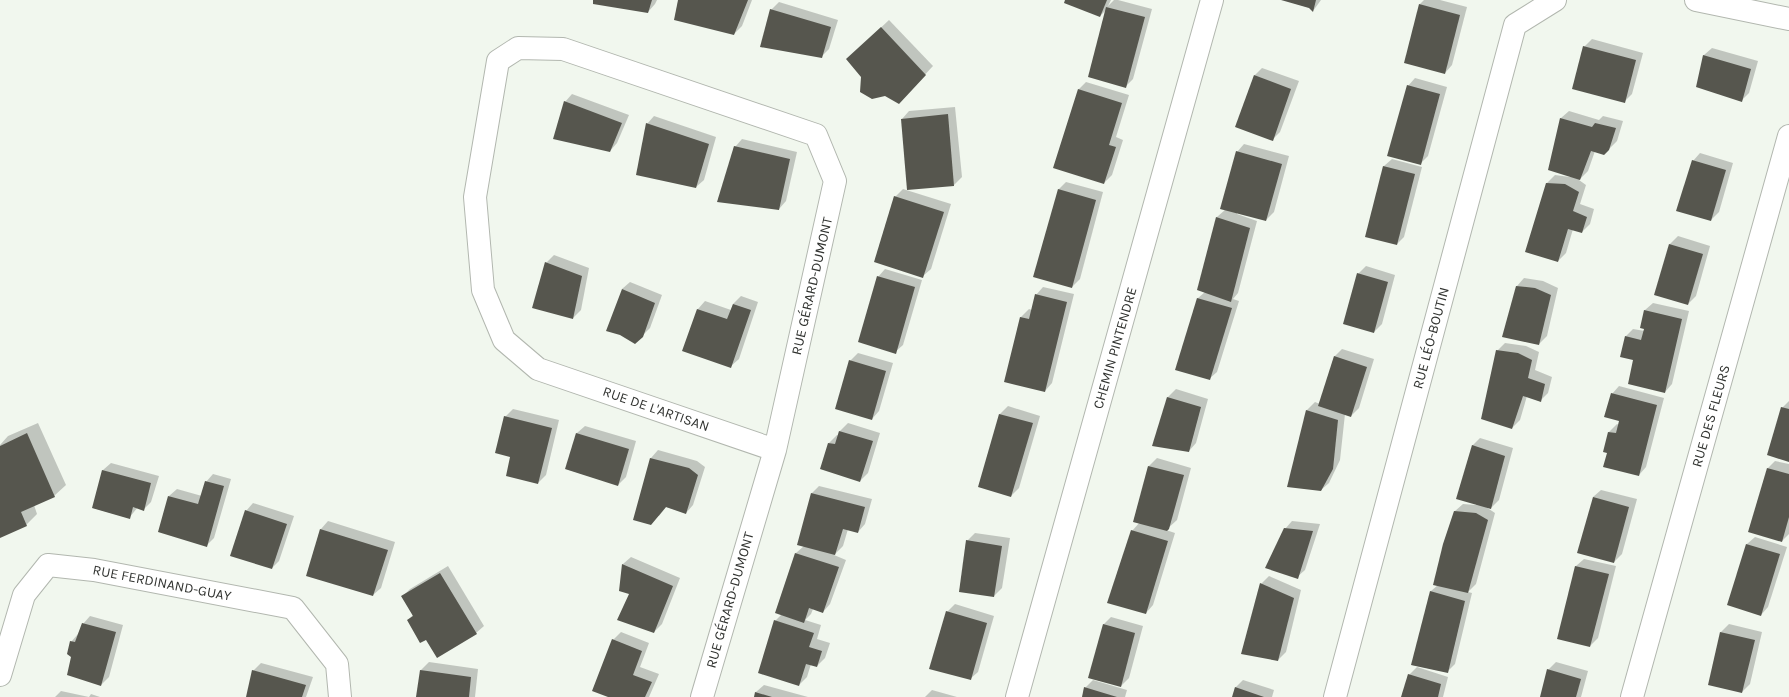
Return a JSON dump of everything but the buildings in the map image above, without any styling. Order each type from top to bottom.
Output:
[{"type":"street","name":"CHEMIN PINTENDRE","points":[[1017,697],[1212,0]]},
{"type":"street","name":"RUE LÉO-BOUTIN","points":[[1335,697],[1515,25],[1555,0]]},
{"type":"street","points":[[1696,0],[1789,19]]},
{"type":"street","name":"RUE GÉRARD-DUMONT","points":[[538,369],[504,340],[483,290],[475,197],[498,61],[518,48],[563,49],[816,134],[836,181],[775,450],[702,697]]},
{"type":"street","name":"RUE DES FLEURS","points":[[1632,697],[1789,136]]},
{"type":"street","name":"RUE DE L'ARTISAN","points":[[538,369],[775,450]]},
{"type":"street","name":"RUE FERDINAND-GUAY","points":[[0,675],[24,595],[48,565],[94,570],[293,608],[337,664],[340,697]]}]
